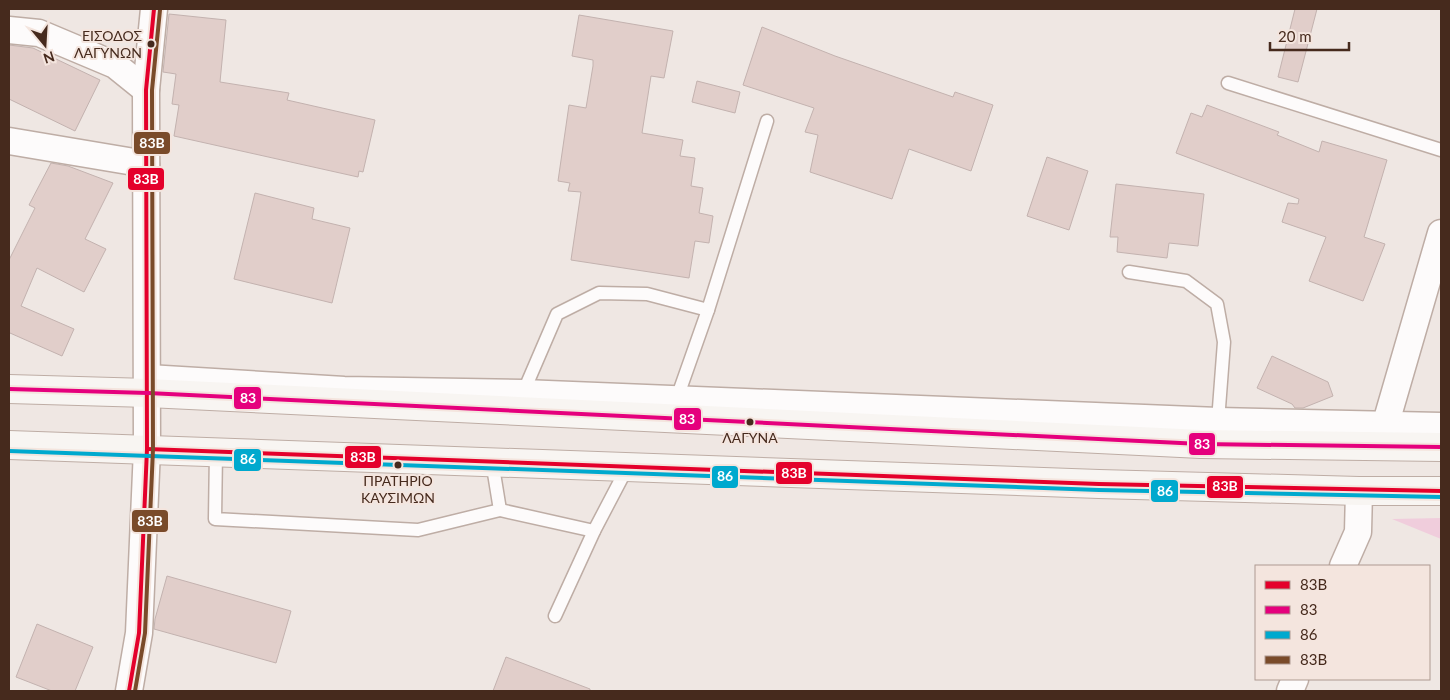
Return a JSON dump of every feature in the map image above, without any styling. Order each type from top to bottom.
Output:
[{"type":"main road","points":[[9,390],[148,385],[1191,443],[1441,447]]},
{"type":"main road","points":[[9,445],[492,461],[627,468],[1360,491],[1441,491]]},
{"type":"street","points":[[129,691],[139,633],[147,449],[146,90],[154,9]]},
{"type":"street","points":[[9,30],[39,33],[115,65],[146,90]]},
{"type":"street","points":[[9,141],[146,164]]},
{"type":"street","points":[[1385,426],[1440,240]]},
{"type":"street","points":[[148,385],[523,393],[1218,421],[1441,426]]},
{"type":"street","points":[[1343,565],[1358,532],[1360,491]]},
{"type":"lane","points":[[1228,83],[1441,150]]},
{"type":"lane","points":[[677,398],[708,310],[766,121]]},
{"type":"lane","points":[[1129,272],[1186,281],[1217,304],[1224,342],[1218,421]]},
{"type":"lane","points":[[523,393],[557,314],[599,293],[647,294],[708,310]]},
{"type":"lane","points":[[216,452],[215,519],[418,530],[500,510],[594,531]]},
{"type":"lane","points":[[492,461],[500,510]]},
{"type":"lane","points":[[555,616],[594,531],[627,468]]},
{"type":"shaded area","points":[[1441,518],[1441,539],[1392,519]]},
{"type":"building","points":[[1295,9],[1317,9],[1298,82],[1278,77]]},
{"type":"building","points":[[169,14],[226,20],[220,82],[289,93],[287,100],[375,120],[363,172],[359,171],[358,177],[174,136],[179,105],[172,104],[176,74],[163,72]]},
{"type":"building","points":[[579,15],[673,31],[664,78],[651,76],[642,133],[683,140],[680,156],[695,158],[691,186],[703,188],[699,213],[713,216],[709,243],[695,241],[689,278],[571,260],[581,192],[568,191],[570,183],[558,181],[569,105],[586,108],[593,66],[593,60],[572,56]]},
{"type":"building","points":[[762,27],[835,56],[953,97],[955,92],[993,105],[971,171],[909,149],[892,199],[810,172],[818,135],[805,132],[814,108],[743,85]]},
{"type":"building","points":[[9,45],[33,48],[100,80],[75,131],[9,99]]},
{"type":"building","points":[[697,81],[740,92],[735,113],[692,102]]},
{"type":"building","points":[[1207,105],[1279,132],[1277,135],[1319,152],[1322,141],[1387,160],[1364,237],[1385,244],[1363,301],[1309,281],[1326,237],[1282,222],[1288,203],[1298,204],[1299,199],[1176,153],[1191,113],[1202,117]]},
{"type":"building","points":[[1047,157],[1088,171],[1069,230],[1027,216]]},
{"type":"building","points":[[51,163],[68,166],[113,183],[85,239],[106,249],[84,292],[37,268],[21,306],[74,329],[62,356],[10,333],[9,335],[9,260],[35,208],[29,205]]},
{"type":"building","points":[[1116,184],[1204,194],[1198,246],[1169,243],[1167,258],[1117,252],[1118,237],[1110,237]]},
{"type":"building","points":[[255,193],[314,208],[312,219],[350,228],[332,303],[234,279]]},
{"type":"building","points":[[1272,356],[1328,382],[1333,396],[1303,408],[1295,408],[1292,404],[1257,388]]},
{"type":"building","points":[[167,576],[291,611],[276,663],[154,629]]},
{"type":"building","points":[[37,624],[93,647],[75,691],[52,691],[16,677]]},
{"type":"building","points":[[506,657],[590,689],[590,691],[493,691]]},
{"type":"transit line","name":"83B","points":[[129,691],[139,633],[147,449],[146,90],[154,9]]},
{"type":"transit line","name":"83Β","points":[[135,691],[145,633],[153,449],[152,90],[160,10]]},
{"type":"transit line","name":"83","points":[[9,389],[148,393],[1201,444],[1441,447]]},
{"type":"transit line","name":"83B","points":[[147,449],[1099,484],[1441,491]]},
{"type":"transit line","name":"86","points":[[9,451],[1099,490],[1441,497]]},
{"type":"place","name":"ΕΙΣΟΔΟΣ ΛΑΓΥΝΩΝ","points":[[151,44]]},
{"type":"place","name":"ΛΑΓΥΝΑ","points":[[750,422]]},
{"type":"place","name":"ΠΡΑΤΗΡΙΟ ΚΑΥΣΙΜΩΝ","points":[[398,465]]}]
